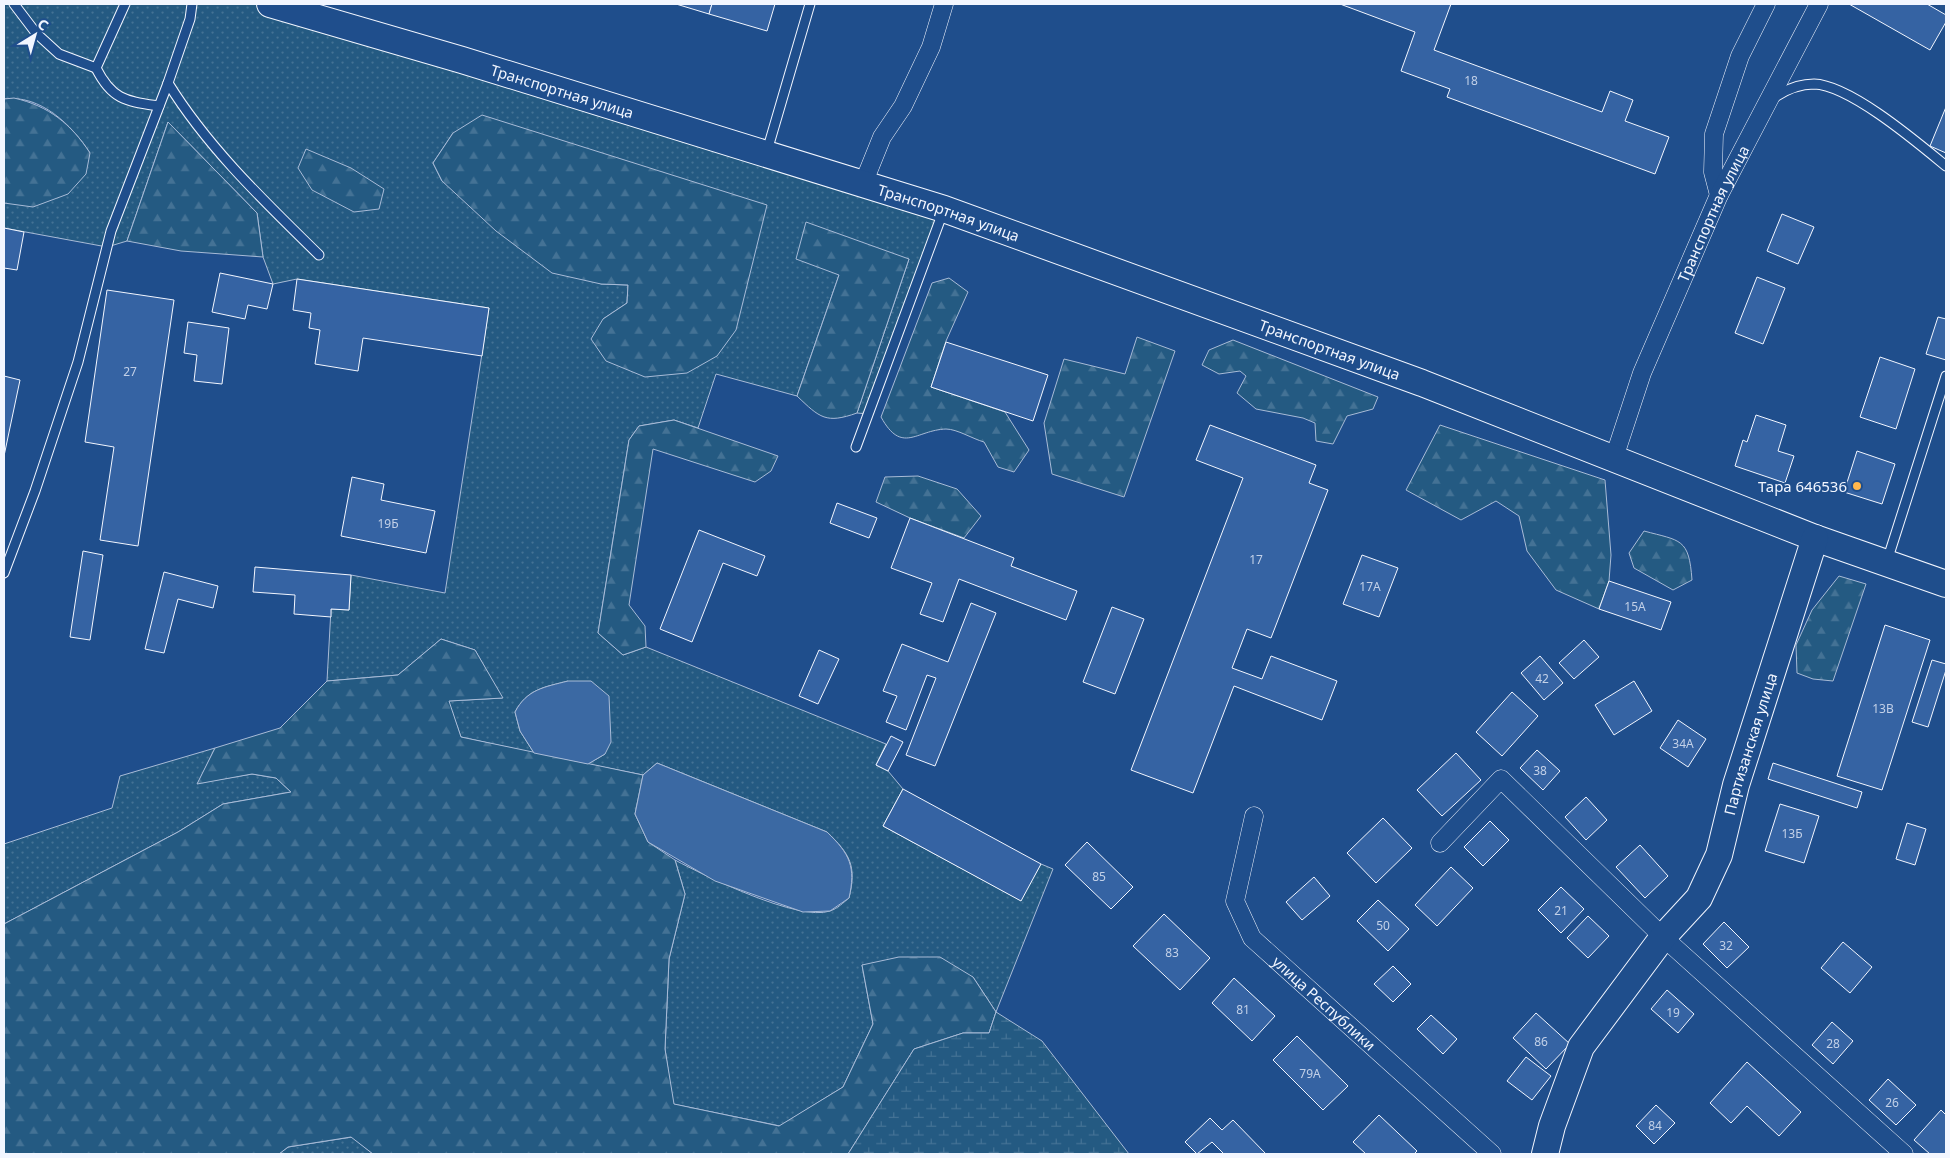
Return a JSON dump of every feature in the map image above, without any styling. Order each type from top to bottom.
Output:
[{"type":"main road","name":"Транспортная улица","points":[[270,4],[462,60],[944,209],[1422,383],[1815,538],[1946,584]]},
{"type":"main road","name":"Партизанская улица","points":[[1545,1154],[1552,1126],[1581,1047],[1663,937],[1699,898],[1719,855],[1736,785],[1815,538]]},
{"type":"street","points":[[863,184],[882,137],[903,106],[931,47],[944,4]]},
{"type":"street","points":[[1719,195],[1713,172],[1714,134],[1740,56],[1766,4]]},
{"type":"street","name":"Транспортная улица","points":[[1614,458],[1642,373],[1719,195],[1819,4]]},
{"type":"street","points":[[1440,843],[1501,779],[1663,937],[1904,1154]]},
{"type":"street","name":"улица Республики","points":[[1254,816],[1235,901],[1252,938],[1492,1154]]},
{"type":"lane","points":[[14,4],[36,33],[59,54],[96,68],[104,84],[112,93],[123,99],[159,106]]},
{"type":"lane","points":[[96,68],[125,4]]},
{"type":"lane","points":[[4,573],[35,491],[78,362],[111,231],[168,83],[190,19],[192,4]]},
{"type":"lane","points":[[766,154],[810,4]]},
{"type":"lane","points":[[168,83],[193,121],[260,198],[319,255]]},
{"type":"lane","points":[[1766,102],[1788,88],[1815,84],[1852,96],[1904,132],[1946,166]]},
{"type":"lane","points":[[856,447],[944,209]]},
{"type":"lane","points":[[1886,563],[1946,376]]},
{"type":"green space","points":[[4,4],[270,4],[944,209],[868,414],[857,413],[909,259],[839,275],[797,396],[716,374],[698,428],[674,420],[639,426],[629,440],[598,633],[623,655],[646,647],[886,744],[876,765],[888,771],[903,789],[883,826],[1020,900],[1041,864],[1053,869],[996,1012],[973,977],[862,965],[873,1024],[843,1087],[780,1126],[673,1104],[665,1049],[669,959],[685,894],[675,860],[752,896],[797,910],[816,913],[833,910],[849,898],[852,869],[850,861],[841,847],[827,832],[657,763],[643,775],[588,764],[605,754],[568,681],[537,690],[525,698],[515,712],[520,731],[534,753],[461,737],[448,701],[502,698],[475,650],[441,639],[398,675],[327,681],[331,609],[349,610],[351,575],[445,593],[489,308],[297,279],[273,284],[263,257],[257,213],[168,122],[127,241],[107,247],[4,228],[4,203],[90,153],[74,132],[54,114],[30,101],[4,99]],"holes":[[[453,133],[717,356],[603,319],[627,303],[628,285],[601,284],[442,181],[433,163]]]},
{"type":"green space","points":[[14,98],[38,106],[58,118],[75,133],[90,153],[86,174],[68,194],[33,207],[4,203],[4,99]]},
{"type":"green space","points":[[482,115],[767,205],[736,330],[717,356],[687,373],[645,377],[606,361],[591,339],[603,319],[627,303],[628,285],[601,284],[552,273],[496,231],[442,181],[433,163],[453,133]]},
{"type":"green space","points":[[168,122],[257,213],[263,257],[181,251],[127,241]]},
{"type":"green space","points":[[306,149],[351,168],[384,189],[379,209],[354,212],[312,190],[298,168]]},
{"type":"green space","points":[[806,222],[909,259],[857,413],[838,418],[824,417],[818,414],[797,396],[839,275],[796,259]]},
{"type":"green space","points":[[949,278],[968,292],[946,341],[931,387],[1005,412],[1029,450],[1014,472],[998,467],[984,442],[946,429],[903,438],[896,435],[881,417],[932,283]]},
{"type":"green space","points":[[1137,337],[1175,351],[1124,497],[1052,474],[1044,423],[1064,359],[1125,374]]},
{"type":"green space","points":[[1233,340],[1378,397],[1373,409],[1347,416],[1333,444],[1316,441],[1315,423],[1303,418],[1256,409],[1237,393],[1246,376],[1240,371],[1219,374],[1202,365],[1209,350]]},
{"type":"green space","points":[[674,420],[778,456],[771,471],[755,482],[653,449],[629,605],[645,626],[646,647],[623,655],[598,633],[629,440],[639,426]]},
{"type":"green space","points":[[1440,425],[1605,480],[1611,555],[1609,581],[1599,609],[1556,590],[1527,551],[1519,516],[1496,501],[1461,520],[1406,490]]},
{"type":"green space","points":[[918,476],[957,489],[981,516],[964,538],[910,518],[876,502],[885,477]]},
{"type":"green space","points":[[1644,531],[1667,537],[1681,544],[1688,556],[1692,580],[1673,590],[1634,568],[1629,553]]},
{"type":"green space","points":[[1839,576],[1866,584],[1833,681],[1813,679],[1797,673],[1796,645],[1812,610]]},
{"type":"green space","points":[[441,639],[475,650],[503,698],[449,701],[461,737],[643,775],[635,814],[648,842],[675,860],[685,894],[669,959],[665,1049],[674,1104],[779,1126],[843,1087],[873,1024],[862,965],[899,957],[940,957],[973,977],[996,1012],[989,1033],[963,1033],[914,1049],[848,1154],[373,1154],[351,1137],[288,1147],[279,1154],[4,1154],[4,924],[178,832],[223,804],[291,792],[276,778],[252,774],[197,784],[215,748],[280,728],[327,681],[398,675]]},
{"type":"green space","points":[[215,748],[198,783],[252,774],[276,778],[291,792],[223,804],[178,832],[4,924],[4,844],[112,808],[120,776]]},
{"type":"green space","points":[[996,1012],[1042,1041],[1129,1154],[848,1154],[914,1049],[963,1033],[989,1033]]},
{"type":"green space","points":[[352,1137],[373,1154],[279,1154],[288,1147]]},
{"type":"shaded area","points":[[568,681],[591,681],[609,696],[611,742],[605,754],[588,764],[534,753],[520,731],[515,712],[525,698],[537,690]]},
{"type":"shaded area","points":[[657,763],[827,832],[841,847],[849,862],[852,878],[849,898],[830,911],[803,912],[715,881],[648,842],[635,814],[643,775]]},
{"type":"building","points":[[676,4],[712,4],[709,14]]},
{"type":"building","points":[[712,4],[775,4],[767,31],[709,14]]},
{"type":"building","points":[[1340,4],[1451,4],[1434,50],[1602,112],[1610,91],[1633,100],[1625,121],[1669,137],[1655,174],[1447,97],[1450,89],[1401,71],[1415,32]]},
{"type":"building","points":[[1849,4],[1927,4],[1946,15],[1946,22],[1930,50]]},
{"type":"building","points":[[1946,107],[1946,153],[1930,146]]},
{"type":"building","points":[[1782,214],[1814,227],[1798,264],[1767,251]]},
{"type":"building","points":[[4,228],[24,232],[17,270],[4,268]]},
{"type":"building","points":[[220,273],[273,284],[267,309],[248,305],[245,319],[212,312]]},
{"type":"building","points":[[1757,277],[1785,288],[1763,344],[1735,333]]},
{"type":"building","points":[[297,279],[489,308],[482,356],[363,338],[358,371],[315,364],[320,330],[309,328],[311,313],[293,310]]},
{"type":"building","points":[[107,290],[174,300],[138,546],[100,540],[114,447],[85,442]]},
{"type":"building","points":[[1938,317],[1946,319],[1946,360],[1926,354]]},
{"type":"building","points":[[188,322],[229,328],[222,384],[194,381],[197,355],[184,353]]},
{"type":"building","points":[[946,342],[1048,375],[1033,421],[931,387]]},
{"type":"building","points":[[1880,357],[1915,369],[1896,429],[1860,417]]},
{"type":"building","points":[[4,376],[20,380],[4,456]]},
{"type":"building","points":[[1756,415],[1786,425],[1778,451],[1794,456],[1785,483],[1735,466],[1743,440],[1747,442]]},
{"type":"building","points":[[1210,425],[1316,465],[1309,483],[1328,490],[1271,638],[1247,629],[1232,668],[1262,679],[1271,656],[1337,681],[1322,720],[1234,686],[1193,793],[1131,770],[1243,478],[1196,460]]},
{"type":"building","points":[[1857,451],[1895,464],[1882,504],[1844,492]]},
{"type":"building","points":[[352,477],[384,484],[381,500],[435,511],[426,553],[341,536]]},
{"type":"building","points":[[837,503],[877,518],[869,538],[830,523]]},
{"type":"building","points":[[910,518],[1014,558],[1011,566],[1077,591],[1066,620],[959,579],[943,622],[920,614],[932,583],[891,568]]},
{"type":"building","points":[[699,530],[765,556],[757,576],[723,563],[692,642],[660,629]]},
{"type":"building","points":[[83,551],[103,555],[90,640],[70,637]]},
{"type":"building","points":[[1362,555],[1398,568],[1379,617],[1343,604]]},
{"type":"building","points":[[255,567],[351,575],[349,610],[331,609],[331,617],[294,614],[295,595],[253,592]]},
{"type":"building","points":[[164,572],[218,586],[213,608],[178,599],[164,653],[145,649]]},
{"type":"building","points":[[1609,581],[1671,602],[1661,630],[1599,609]]},
{"type":"building","points":[[971,603],[996,613],[935,766],[906,755],[936,678],[927,675],[906,730],[886,722],[897,696],[883,691],[902,644],[948,662]]},
{"type":"building","points":[[1112,607],[1144,619],[1115,694],[1083,682]]},
{"type":"building","points":[[1885,625],[1930,640],[1882,790],[1837,776]]},
{"type":"building","points":[[1584,640],[1599,657],[1574,679],[1559,663]]},
{"type":"building","points":[[819,650],[839,659],[818,704],[799,696]]},
{"type":"building","points":[[1540,656],[1563,683],[1544,700],[1521,673]]},
{"type":"building","points":[[1932,660],[1946,664],[1946,670],[1928,727],[1912,722]]},
{"type":"building","points":[[1634,681],[1652,711],[1614,735],[1595,705]]},
{"type":"building","points":[[1512,692],[1538,716],[1502,756],[1476,732]]},
{"type":"building","points":[[1678,720],[1706,739],[1688,767],[1660,748]]},
{"type":"building","points":[[891,736],[903,742],[888,771],[876,765]]},
{"type":"building","points":[[1537,750],[1560,771],[1543,790],[1520,768]]},
{"type":"building","points":[[1456,753],[1481,780],[1442,816],[1417,790]]},
{"type":"building","points":[[1773,763],[1862,792],[1857,808],[1768,779]]},
{"type":"building","points":[[903,789],[1041,864],[1021,901],[883,826]]},
{"type":"building","points":[[1586,797],[1607,820],[1586,840],[1565,817]]},
{"type":"building","points":[[1780,804],[1819,816],[1804,863],[1765,851]]},
{"type":"building","points":[[1383,818],[1412,848],[1376,883],[1347,853]]},
{"type":"building","points":[[1490,821],[1509,840],[1483,866],[1464,847]]},
{"type":"building","points":[[1907,823],[1926,829],[1915,865],[1896,859]]},
{"type":"building","points":[[1087,842],[1133,887],[1111,909],[1065,865]]},
{"type":"building","points":[[1640,845],[1668,876],[1645,898],[1616,867]]},
{"type":"building","points":[[1451,867],[1473,888],[1437,926],[1415,905]]},
{"type":"building","points":[[1314,877],[1330,896],[1302,920],[1286,902]]},
{"type":"building","points":[[1561,887],[1584,909],[1561,933],[1538,910]]},
{"type":"building","points":[[1378,900],[1409,929],[1388,951],[1357,921]]},
{"type":"building","points":[[1164,914],[1210,958],[1180,990],[1133,946]]},
{"type":"building","points":[[1588,916],[1609,936],[1588,958],[1567,938]]},
{"type":"building","points":[[1724,922],[1749,947],[1727,968],[1703,944]]},
{"type":"building","points":[[1843,942],[1872,967],[1850,993],[1821,968]]},
{"type":"building","points":[[1393,966],[1411,984],[1393,1002],[1374,984]]},
{"type":"building","points":[[1234,978],[1275,1016],[1252,1041],[1212,1003]]},
{"type":"building","points":[[1667,990],[1694,1014],[1678,1033],[1651,1009]]},
{"type":"building","points":[[1536,1013],[1570,1044],[1546,1069],[1513,1038]]},
{"type":"building","points":[[1431,1015],[1457,1039],[1443,1054],[1417,1029]]},
{"type":"building","points":[[1832,1022],[1853,1041],[1833,1064],[1812,1045]]},
{"type":"building","points":[[1297,1036],[1348,1086],[1323,1110],[1273,1060]]},
{"type":"building","points":[[1526,1057],[1551,1076],[1532,1100],[1507,1081]]},
{"type":"building","points":[[1747,1062],[1801,1112],[1779,1136],[1747,1106],[1731,1123],[1710,1103]]},
{"type":"building","points":[[1888,1079],[1916,1105],[1896,1125],[1869,1100]]},
{"type":"building","points":[[1656,1105],[1675,1123],[1654,1144],[1636,1126]]},
{"type":"building","points":[[1941,1110],[1946,1115],[1946,1154],[1930,1154],[1914,1140]]},
{"type":"building","points":[[1379,1115],[1417,1151],[1414,1154],[1366,1154],[1353,1142]]},
{"type":"building","points":[[1210,1118],[1222,1130],[1233,1120],[1266,1154],[1224,1154],[1212,1142],[1197,1154],[1185,1142]]},
{"type":"place","name":"Тара 646536","points":[[1857,486]]}]
